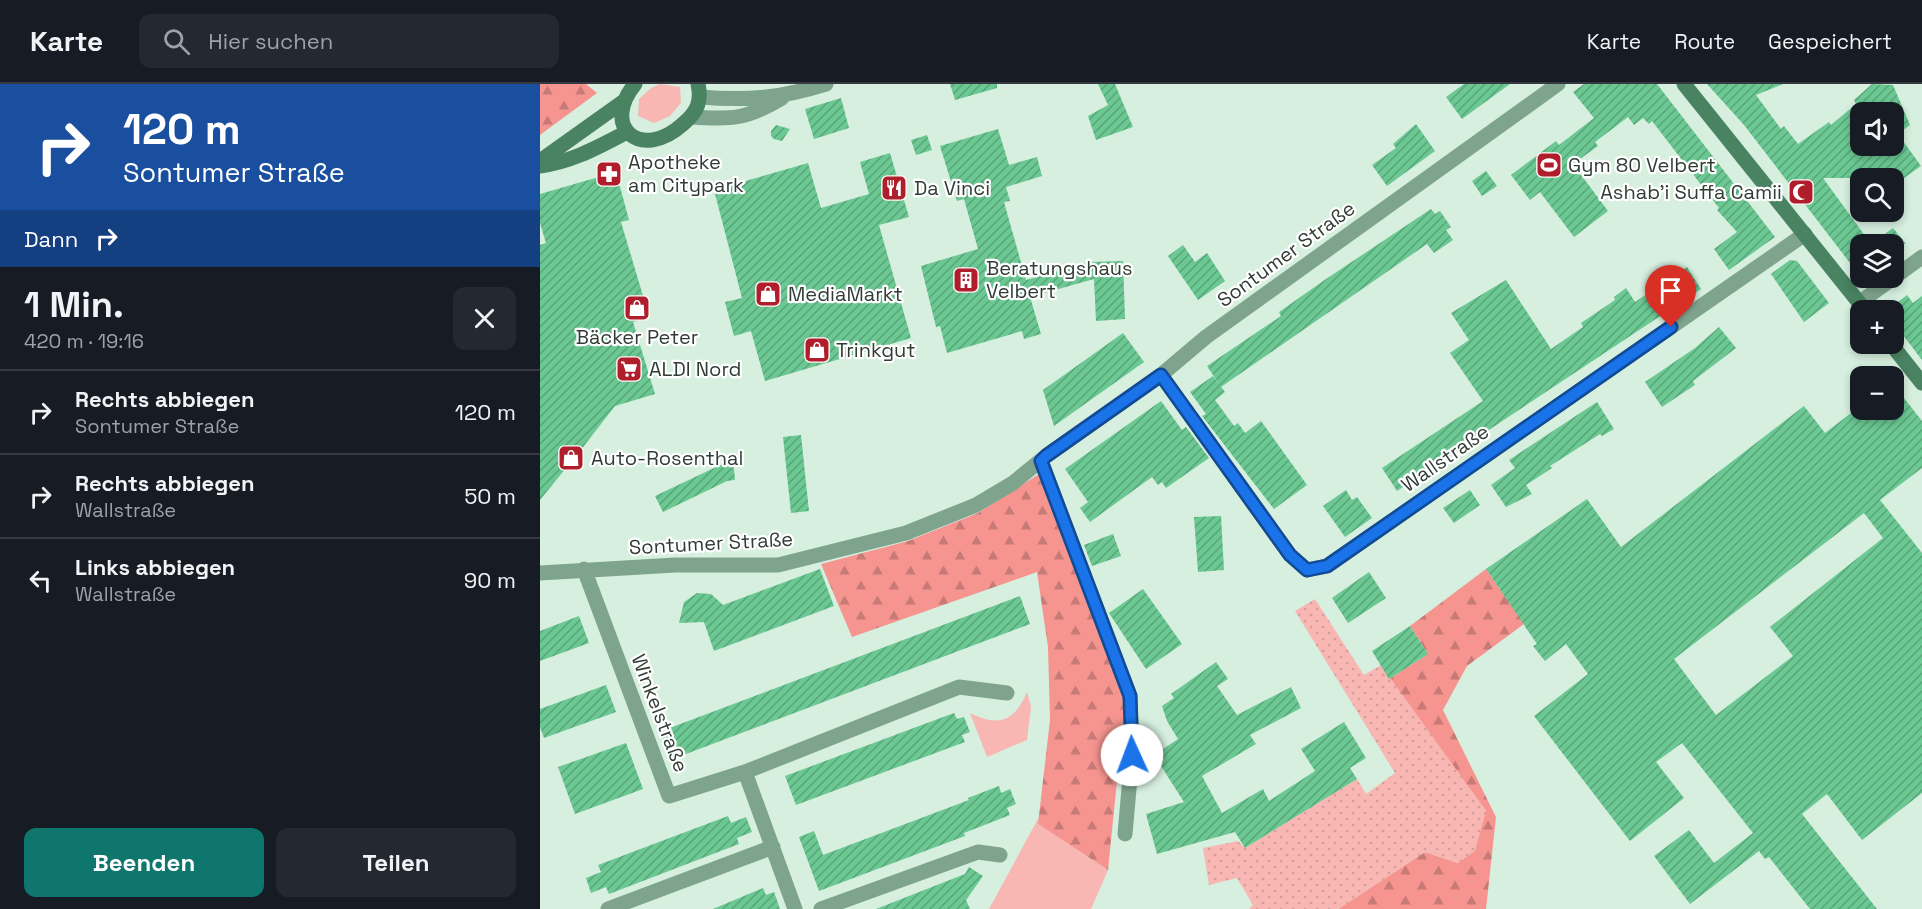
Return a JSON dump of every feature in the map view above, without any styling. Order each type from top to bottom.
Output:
[{"type":"main road","points":[[540,161],[624,101],[635,84]]},
{"type":"main road","points":[[1684,84],[1857,300]]},
{"type":"main road","points":[[624,101],[622,118],[627,132],[638,140],[664,139],[692,117],[699,91]]},
{"type":"main road","points":[[540,166],[556,164],[580,156],[627,132]]},
{"type":"main road","points":[[1899,354],[1922,383]]},
{"type":"street","points":[[699,91],[745,99],[785,96],[826,84]]},
{"type":"street","name":"Sontumer Straße","points":[[540,573],[584,569],[778,564],[813,558],[906,533],[976,506],[1012,483],[1161,375],[1206,337],[1558,84]]},
{"type":"street","points":[[692,117],[736,119],[763,109],[785,96]]},
{"type":"street","name":"Wallstraße","points":[[1161,375],[1290,555],[1307,570],[1327,566],[1805,234]]},
{"type":"street","points":[[1870,300],[1922,257]]},
{"type":"street","points":[[1041,461],[1130,696],[1132,755],[1125,834]]},
{"type":"street","name":"Winkelstraße","points":[[584,569],[669,796],[745,772],[959,687],[1007,693]]},
{"type":"street","points":[[745,772],[795,909]]},
{"type":"street","points":[[608,909],[773,847]]},
{"type":"street","points":[[821,909],[978,852],[1000,855]]},
{"type":"shaded area","points":[[660,84],[680,87],[681,103],[670,116],[654,123],[638,116],[639,99],[651,88]]},
{"type":"shaded area","points":[[1315,599],[1364,675],[1381,665],[1486,811],[1475,851],[1458,863],[1425,852],[1338,909],[1249,909],[1253,905],[1237,878],[1209,885],[1203,848],[1238,841],[1245,848],[1357,779],[1366,794],[1395,773],[1295,611]]},
{"type":"shaded area","points":[[1027,692],[1031,706],[1027,740],[987,757],[970,713],[989,720],[1004,719],[1017,710]]},
{"type":"shaded area","points":[[1039,817],[1038,824],[1108,870],[1091,909],[989,909]]},
{"type":"green space","points":[[540,84],[586,84],[597,93],[540,135]]},
{"type":"green space","points":[[1039,474],[1125,702],[1108,870],[1038,824],[1050,720],[1048,647],[1037,572],[852,637],[821,564],[908,541],[978,513]]},
{"type":"green space","points":[[1486,569],[1524,624],[1467,666],[1443,710],[1496,817],[1486,909],[1338,909],[1425,852],[1458,863],[1486,811],[1389,679],[1428,654],[1410,626]]},
{"type":"building","points":[[950,84],[997,84],[997,88],[955,100]]},
{"type":"building","points":[[1098,84],[1115,84],[1133,127],[1096,140],[1088,116],[1108,105]]},
{"type":"building","points":[[1464,84],[1510,84],[1462,119],[1446,97]]},
{"type":"building","points":[[1584,84],[1657,84],[1775,237],[1729,270],[1714,249],[1737,232],[1717,210],[1719,208],[1652,121],[1649,124],[1643,118],[1634,125],[1628,117],[1595,142],[1598,146],[1573,164],[1608,211],[1574,237],[1540,192],[1530,200],[1511,175],[1556,141],[1559,145],[1594,118],[1573,92]]},
{"type":"building","points":[[1707,84],[1783,84],[1756,95],[1781,129],[1784,126],[1798,144],[1829,122],[1831,125],[1850,109],[1850,156],[1904,156],[1904,142],[1921,166],[1904,178],[1904,168],[1850,168],[1850,178],[1823,178],[1850,215],[1850,222],[1855,222],[1864,234],[1850,234],[1850,263],[1744,125]]},
{"type":"building","points":[[1872,84],[1893,85],[1900,102],[1855,102],[1854,100]]},
{"type":"building","points":[[841,98],[849,128],[814,139],[805,109]]},
{"type":"building","points":[[1904,111],[1910,125],[1904,130]]},
{"type":"building","points":[[1416,124],[1435,151],[1387,186],[1372,165],[1396,148],[1393,144]]},
{"type":"building","points":[[776,125],[790,129],[782,141],[771,136],[771,131]]},
{"type":"building","points":[[998,129],[1009,165],[1037,157],[1042,176],[1006,187],[1010,201],[1004,202],[1026,280],[1090,262],[1123,261],[1125,319],[1096,321],[1094,279],[1030,297],[1041,334],[1024,339],[1022,331],[947,353],[940,326],[936,327],[921,266],[978,249],[964,199],[957,201],[940,146]]},
{"type":"building","points":[[927,135],[932,150],[916,155],[911,140]]},
{"type":"building","points":[[890,153],[909,217],[879,225],[911,338],[765,381],[751,331],[734,336],[725,302],[742,298],[714,190],[808,163],[821,208],[869,194],[860,162]]},
{"type":"building","points":[[1486,171],[1497,186],[1482,196],[1472,181]]},
{"type":"building","points":[[616,172],[629,220],[621,222],[649,316],[633,322],[655,394],[615,406],[580,451],[581,460],[575,467],[566,468],[540,500],[540,245],[546,243],[540,223],[540,194]]},
{"type":"building","points":[[1431,209],[1435,214],[1440,211],[1451,227],[1446,230],[1453,240],[1434,253],[1427,244],[1221,387],[1207,366],[1281,316],[1279,312],[1326,279]]},
{"type":"building","points":[[1893,228],[1898,234],[1885,234]]},
{"type":"building","points":[[1183,245],[1195,262],[1207,253],[1225,281],[1198,300],[1168,256]]},
{"type":"building","points":[[1790,260],[1797,261],[1829,303],[1804,322],[1771,274]]},
{"type":"building","points":[[1687,267],[1701,289],[1397,491],[1382,468],[1483,401],[1450,353],[1469,340],[1451,313],[1506,280],[1551,349],[1583,327],[1581,323],[1615,300],[1614,297],[1626,288],[1635,302]]},
{"type":"building","points":[[1907,295],[1913,303],[1922,296],[1922,360],[1904,336],[1904,300],[1901,300]]},
{"type":"building","points":[[1719,327],[1736,348],[1693,381],[1695,385],[1662,407],[1645,382],[1695,348]]},
{"type":"building","points":[[1123,333],[1144,362],[1054,426],[1043,390]]},
{"type":"building","points":[[1213,376],[1225,392],[1215,400],[1234,426],[1238,423],[1245,433],[1261,421],[1307,485],[1274,509],[1202,416],[1206,414],[1190,392]]},
{"type":"building","points":[[1904,398],[1922,421],[1922,468],[1880,500],[1922,553],[1922,793],[1862,840],[1827,794],[1802,814],[1877,909],[1810,909],[1769,857],[1765,859],[1759,851],[1690,904],[1654,856],[1689,830],[1714,863],[1753,833],[1682,743],[1656,762],[1684,798],[1630,841],[1534,716],[1588,674],[1566,644],[1545,661],[1533,646],[1537,644],[1486,569],[1587,499],[1621,547],[1804,406],[1825,433],[1850,414],[1850,420],[1904,420]],"holes":[[[1864,513],[1883,538],[1770,627],[1793,656],[1716,715],[1674,659]]]},
{"type":"building","points":[[1161,401],[1182,430],[1186,427],[1209,458],[1166,488],[1162,482],[1158,485],[1152,477],[1090,522],[1080,508],[1088,502],[1065,469]]},
{"type":"building","points":[[1597,402],[1614,429],[1602,436],[1600,434],[1550,466],[1552,468],[1526,485],[1532,494],[1506,507],[1491,485],[1515,468],[1509,460]]},
{"type":"building","points":[[801,435],[809,511],[791,513],[783,437]]},
{"type":"building","points":[[733,459],[735,480],[727,481],[663,512],[655,496]]},
{"type":"building","points":[[1346,490],[1352,500],[1357,497],[1372,518],[1345,537],[1323,506]]},
{"type":"building","points":[[1470,490],[1480,505],[1454,523],[1443,508]]},
{"type":"building","points":[[1221,516],[1224,570],[1198,572],[1194,517]]},
{"type":"building","points":[[1113,534],[1121,556],[1092,566],[1084,545]]},
{"type":"building","points":[[820,569],[834,606],[714,651],[704,622],[679,623],[684,602],[697,593],[711,594],[723,605]]},
{"type":"building","points":[[1369,572],[1386,598],[1348,623],[1332,598]]},
{"type":"building","points":[[1143,589],[1182,644],[1146,669],[1109,613]]},
{"type":"building","points":[[1020,596],[1030,624],[670,760],[662,737],[669,734],[667,729]]},
{"type":"building","points":[[579,616],[589,643],[540,661],[540,631]]},
{"type":"building","points":[[1410,626],[1428,654],[1389,679],[1372,651]]},
{"type":"building","points":[[1216,662],[1228,679],[1217,686],[1237,715],[1291,687],[1301,708],[1250,735],[1256,744],[1202,776],[1222,813],[1263,789],[1269,801],[1315,771],[1301,749],[1344,722],[1366,758],[1350,768],[1357,779],[1245,848],[1235,832],[1157,854],[1146,814],[1184,802],[1154,755],[1178,739],[1167,721],[1162,706],[1174,698],[1171,694]]},
{"type":"building","points":[[606,685],[616,712],[544,738],[540,727],[540,709]]},
{"type":"building","points":[[954,713],[957,719],[964,717],[970,732],[962,735],[965,742],[796,805],[785,776]]},
{"type":"building","points":[[626,743],[643,789],[575,814],[558,767]]},
{"type":"building","points":[[999,786],[1001,793],[1010,789],[1016,804],[1007,808],[1010,815],[964,833],[965,836],[819,891],[799,837],[814,831],[823,855],[969,800],[968,798]]},
{"type":"building","points":[[728,816],[731,823],[746,817],[752,832],[737,838],[739,844],[609,894],[606,887],[591,893],[586,878],[601,872],[598,865]]},
{"type":"building","points":[[969,867],[983,876],[966,900],[970,909],[876,909],[965,874]]},
{"type":"building","points":[[763,888],[766,895],[774,892],[780,909],[713,909]]},
{"type":"place","name":"Gym 80 Velbert","points":[[1549,165]]},
{"type":"place","name":"Apotheke am Citypark","points":[[609,174]]},
{"type":"place","name":"Da Vinci","points":[[894,188]]},
{"type":"place","name":"Ashab'i Suffa Camii","points":[[1801,192]]},
{"type":"place","name":"Beratungshaus Velbert","points":[[966,280]]},
{"type":"place","name":"MediaMarkt","points":[[768,294]]},
{"type":"place","name":"Bäcker Peter","points":[[637,308]]},
{"type":"place","name":"Trinkgut","points":[[817,350]]},
{"type":"place","name":"ALDI Nord","points":[[629,369]]},
{"type":"place","name":"Auto-Rosenthal","points":[[571,458]]},
{"type":"route","points":[[1132,755],[1130,696],[1041,461],[1046,456],[1161,375],[1290,555],[1307,570],[1327,566],[1671,327]]}]
